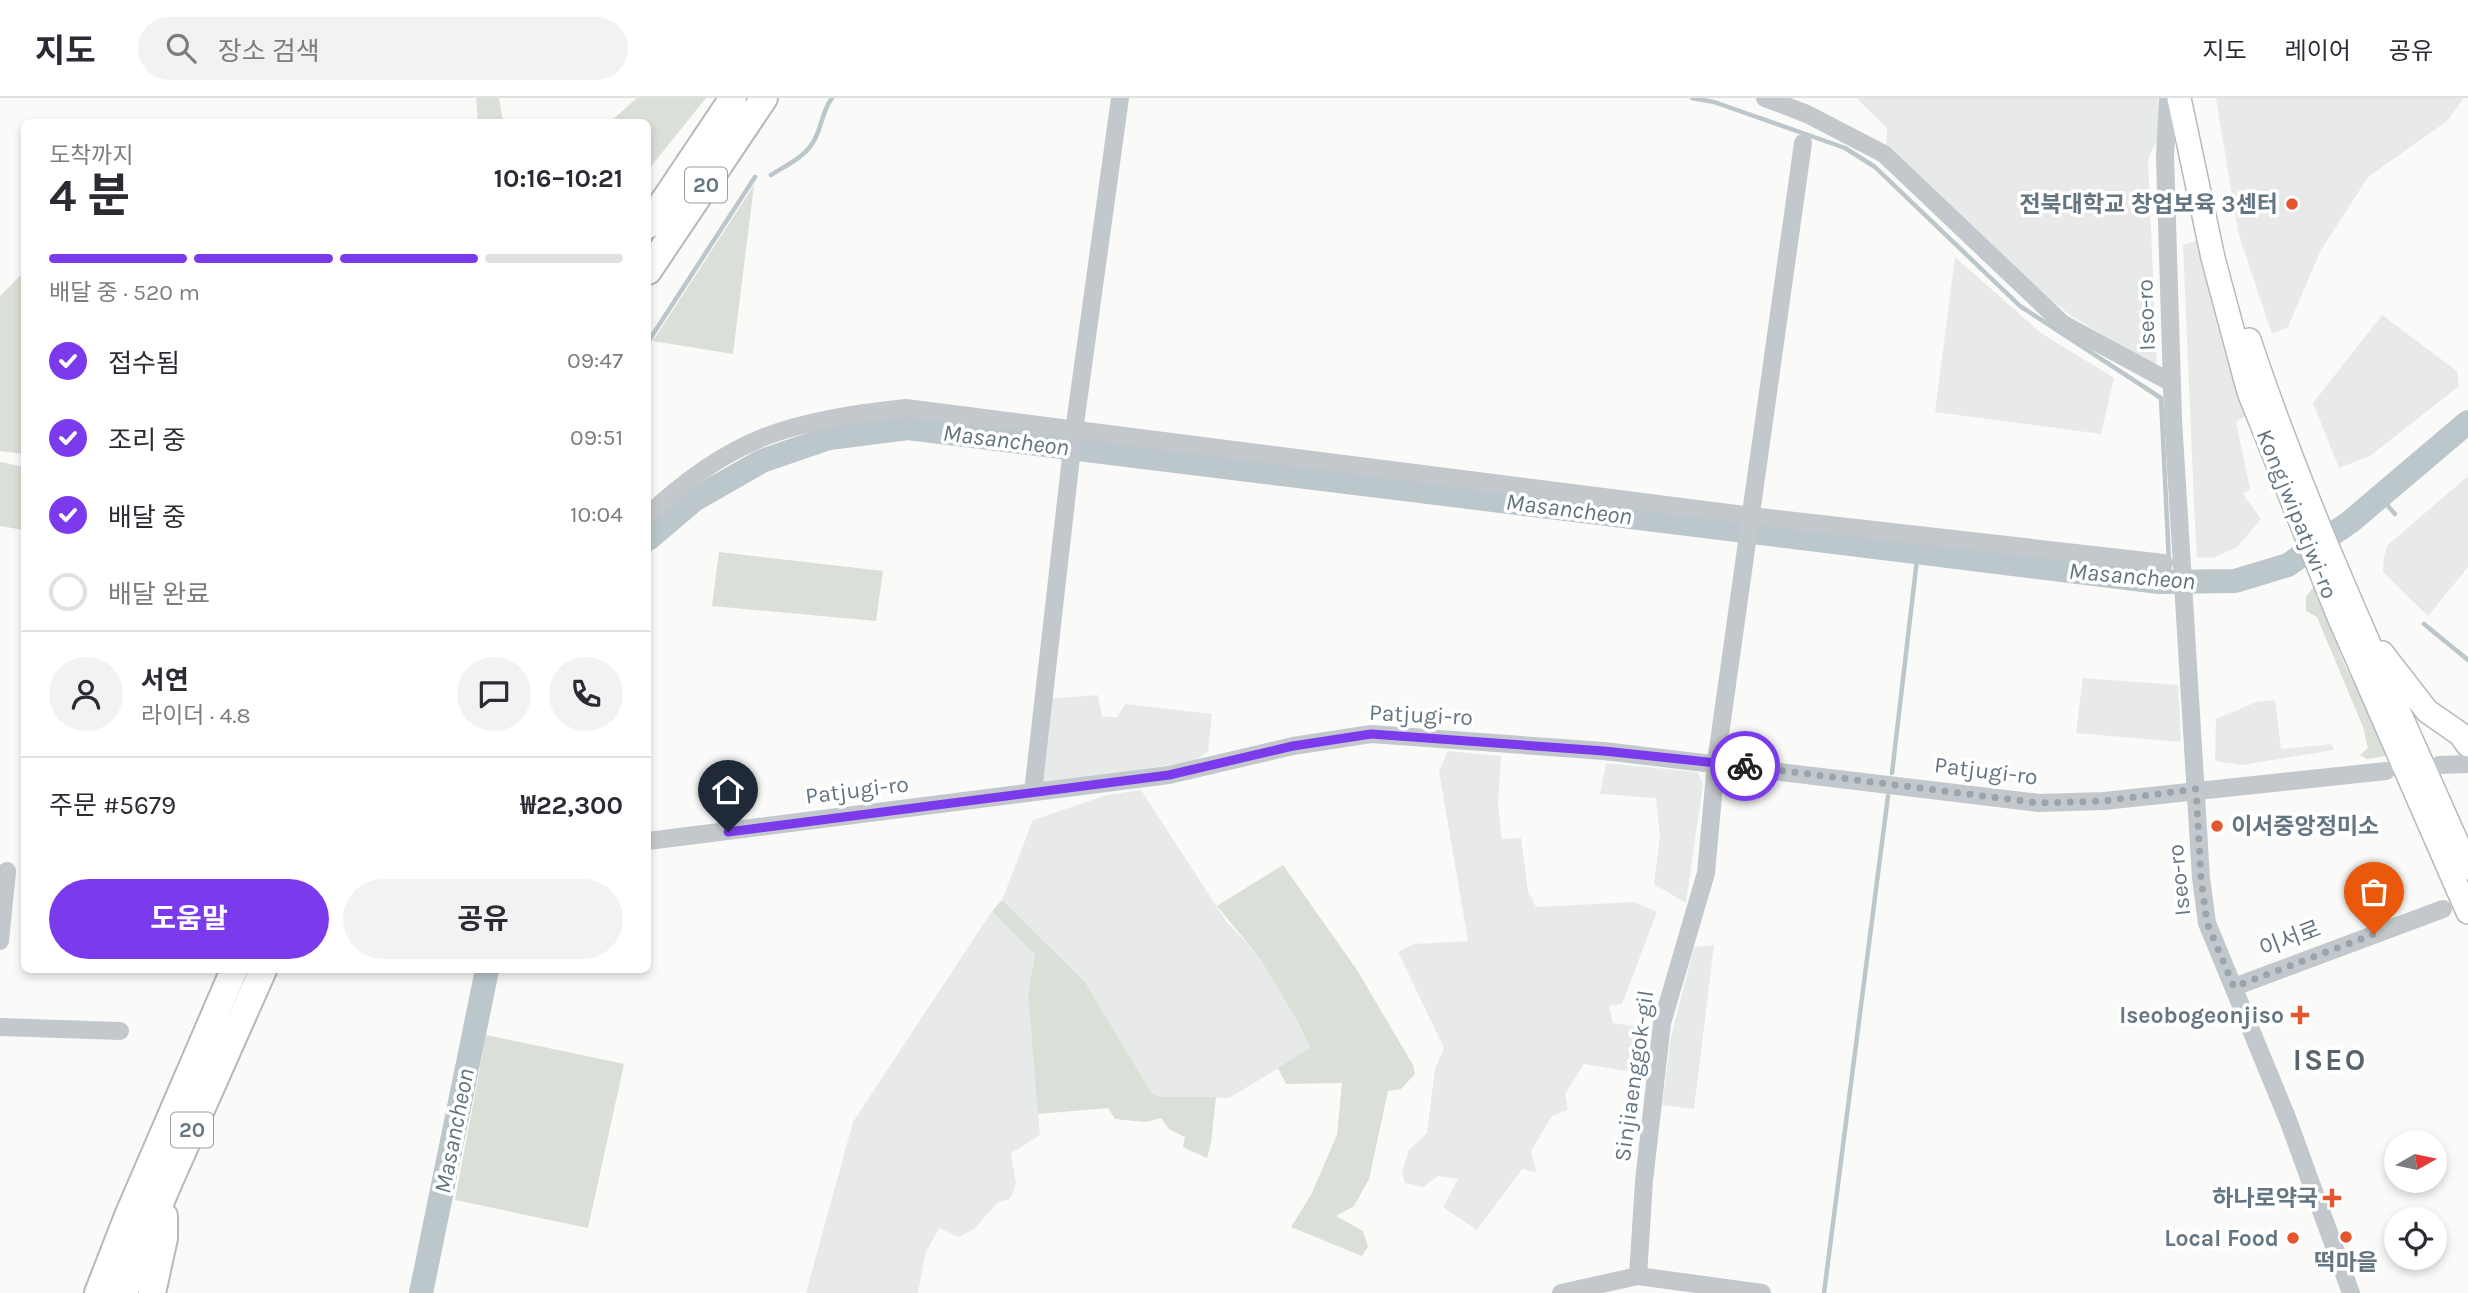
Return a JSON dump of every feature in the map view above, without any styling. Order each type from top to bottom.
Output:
[{"type":"highway","name":"20","points":[[651,221],[733,98]]},
{"type":"highway","name":"20","points":[[651,267],[764,98]]},
{"type":"highway","name":"20","points":[[98,1293],[128,1216],[233,973]]},
{"type":"highway","name":"20","points":[[124,1293],[164,1191],[262,973]]},
{"type":"highway","points":[[152,1293],[164,1238],[164,1191]]},
{"type":"main road","name":"Kongjwipatjwi-ro","points":[[2179,98],[2213,258],[2249,392],[2307,515]]},
{"type":"main road","name":"Kongjwipatjwi-ro","points":[[2193,98],[2212,200],[2248,335],[2307,515],[2468,912]]},
{"type":"main road","name":"Kongjwipatjwi-ro","points":[[2330,573],[2369,642],[2468,868]]},
{"type":"main road","points":[[2369,642],[2393,667],[2427,711],[2464,740]]},
{"type":"street","points":[[1033,792],[1073,463],[1074,435],[1120,98]]},
{"type":"street","points":[[1765,98],[1807,114],[1884,154],[2063,324],[2172,383]]},
{"type":"street","name":"Iseo-ro","points":[[2168,98],[2165,156],[2172,383],[2201,878],[2207,923],[2288,1120],[2351,1293]]},
{"type":"street","name":"Sinjiaenggok-gil","points":[[1637,1276],[1644,1181],[1662,1023],[1706,873],[1716,763],[1803,143]]},
{"type":"street","points":[[651,512],[683,485],[763,438],[865,412],[906,408],[1074,435],[1751,521],[2164,563]]},
{"type":"street","name":"Patjugi-ro","points":[[651,841],[1169,775],[1293,746],[1371,734],[1604,751],[2039,803],[2104,801],[2196,789],[2386,771]]},
{"type":"street","points":[[2439,765],[2468,764]]},
{"type":"street","points":[[0,941],[10,872]]},
{"type":"street","name":"이서로","points":[[2234,987],[2443,909]]},
{"type":"street","points":[[0,1027],[120,1031]]},
{"type":"street","points":[[1561,1293],[1637,1276],[1762,1293]]},
{"type":"shaded area","points":[[476,98],[499,98],[502,119],[478,119]]},
{"type":"shaded area","points":[[637,98],[706,98],[651,166],[651,119],[613,119]]},
{"type":"shaded area","points":[[1856,98],[2158,98],[2159,135],[2148,160],[2157,368],[2070,315],[2042,293],[1886,146],[1887,128]]},
{"type":"shaded area","name":"전북대학교 창업보육 3센터","points":[[2216,98],[2464,98],[2447,121],[2368,177],[2321,250],[2288,327],[2272,334],[2238,232]]},
{"type":"shaded area","points":[[754,185],[733,354],[653,341]]},
{"type":"shaded area","points":[[2198,240],[2249,414],[2236,422],[2250,489],[2243,494],[2261,519],[2237,547],[2213,558],[2197,557],[2194,503],[2183,245]]},
{"type":"shaded area","points":[[1955,257],[2041,333],[2114,378],[2101,434],[1935,412]]},
{"type":"shaded area","points":[[21,275],[21,454],[0,451],[0,296]]},
{"type":"shaded area","points":[[2382,315],[2457,371],[2459,386],[2370,456],[2339,468],[2313,403]]},
{"type":"shaded area","points":[[0,462],[21,466],[21,530],[0,526]]},
{"type":"shaded area","points":[[2468,476],[2468,567],[2428,616],[2383,572],[2384,556],[2388,545]]},
{"type":"shaded area","points":[[719,552],[883,571],[876,621],[712,606]]},
{"type":"shaded area","points":[[2314,586],[2345,666],[2387,756],[2367,759],[2360,755],[2368,748],[2363,727],[2317,617],[2306,611],[2306,597]]},
{"type":"shaded area","points":[[2083,678],[2178,685],[2181,742],[2076,733]]},
{"type":"shaded area","points":[[1098,695],[1102,717],[1117,717],[1125,704],[1212,714],[1208,752],[1192,762],[1043,783],[1039,770],[1047,699]]},
{"type":"shaded area","points":[[2275,700],[2281,749],[2331,744],[2334,750],[2242,765],[2215,761],[2216,719],[2256,702]]},
{"type":"shaded area","points":[[1448,751],[1501,756],[1498,804],[1502,839],[1521,838],[1528,891],[1536,907],[1635,902],[1657,912],[1622,1004],[1609,1006],[1613,1023],[1650,1029],[1645,1074],[1584,1064],[1565,1094],[1568,1110],[1552,1116],[1531,1151],[1536,1172],[1522,1169],[1477,1230],[1443,1207],[1458,1179],[1438,1176],[1423,1187],[1405,1183],[1402,1173],[1409,1150],[1427,1133],[1435,1069],[1444,1048],[1398,952],[1414,944],[1468,941],[1439,771]]},
{"type":"shaded area","points":[[1606,763],[1697,772],[1703,784],[1686,903],[1654,884],[1660,837],[1656,798],[1600,794]]},
{"type":"shaded area","points":[[1141,790],[1226,921],[1260,957],[1299,1024],[1310,1049],[1229,1098],[1160,1097],[1151,1092],[1085,982],[1002,900],[1033,820],[1107,795]]},
{"type":"shaded area","points":[[1283,865],[1357,970],[1413,1065],[1415,1074],[1401,1089],[1388,1091],[1369,1179],[1354,1206],[1336,1216],[1363,1231],[1368,1247],[1362,1256],[1291,1227],[1311,1195],[1337,1135],[1342,1083],[1286,1084],[1278,1068],[1310,1048],[1260,958],[1217,906]]},
{"type":"shaded area","points":[[1002,900],[1085,982],[1151,1092],[1160,1097],[1216,1097],[1207,1158],[1183,1147],[1185,1137],[1169,1129],[1161,1118],[1145,1122],[1115,1119],[1108,1108],[1038,1114],[1028,994],[1035,955],[992,911]]},
{"type":"shaded area","points":[[992,911],[1035,955],[1028,994],[1040,1135],[1011,1153],[1016,1184],[1010,1199],[998,1202],[974,1229],[959,1237],[939,1228],[925,1254],[918,1293],[806,1293],[853,1122]]},
{"type":"shaded area","points":[[1714,945],[1694,1109],[1662,1105],[1671,1037],[1694,947]]},
{"type":"shaded area","points":[[486,1035],[624,1064],[588,1228],[455,1200]]},
{"type":"waterway","points":[[771,175],[808,149],[832,98]]},
{"type":"waterway","points":[[1692,98],[1714,102],[1845,148],[1875,167],[2020,306],[2161,398],[2170,582]]},
{"type":"waterway","points":[[651,337],[755,177]]},
{"type":"waterway","name":"Masancheon","points":[[651,536],[694,500],[762,461],[829,438],[908,428],[2159,582],[2235,581],[2288,565],[2350,522],[2468,422]]},
{"type":"waterway","points":[[2379,496],[2395,514]]},
{"type":"waterway","points":[[1892,773],[1918,551]]},
{"type":"waterway","points":[[2424,624],[2468,660]]},
{"type":"waterway","points":[[1824,1293],[1888,796]]},
{"type":"waterway","name":"Masancheon","points":[[421,1293],[486,973]]},
{"type":"way so far","points":[[1745,766],[2039,803],[2104,801],[2196,789],[2201,878],[2207,923],[2234,987],[2374,934]]},
{"type":"place","name":"전북대학교 창업보육 3센터","points":[[2292,204]]},
{"type":"place","name":"이서중앙정미소","points":[[2217,826]]},
{"type":"place","name":"Iseobogeonjiso","points":[[2300,1015]]},
{"type":"place","name":"하나로약국","points":[[2332,1198]]},
{"type":"place","name":"떡마을","points":[[2346,1237]]},
{"type":"place","name":"Local Food","points":[[2293,1238]]},
{"type":"district","name":"ISEO","points":[[2330,1060]]},
{"type":"route","points":[[728,832],[1169,775],[1293,746],[1371,734],[1604,751],[1745,766]]}]
